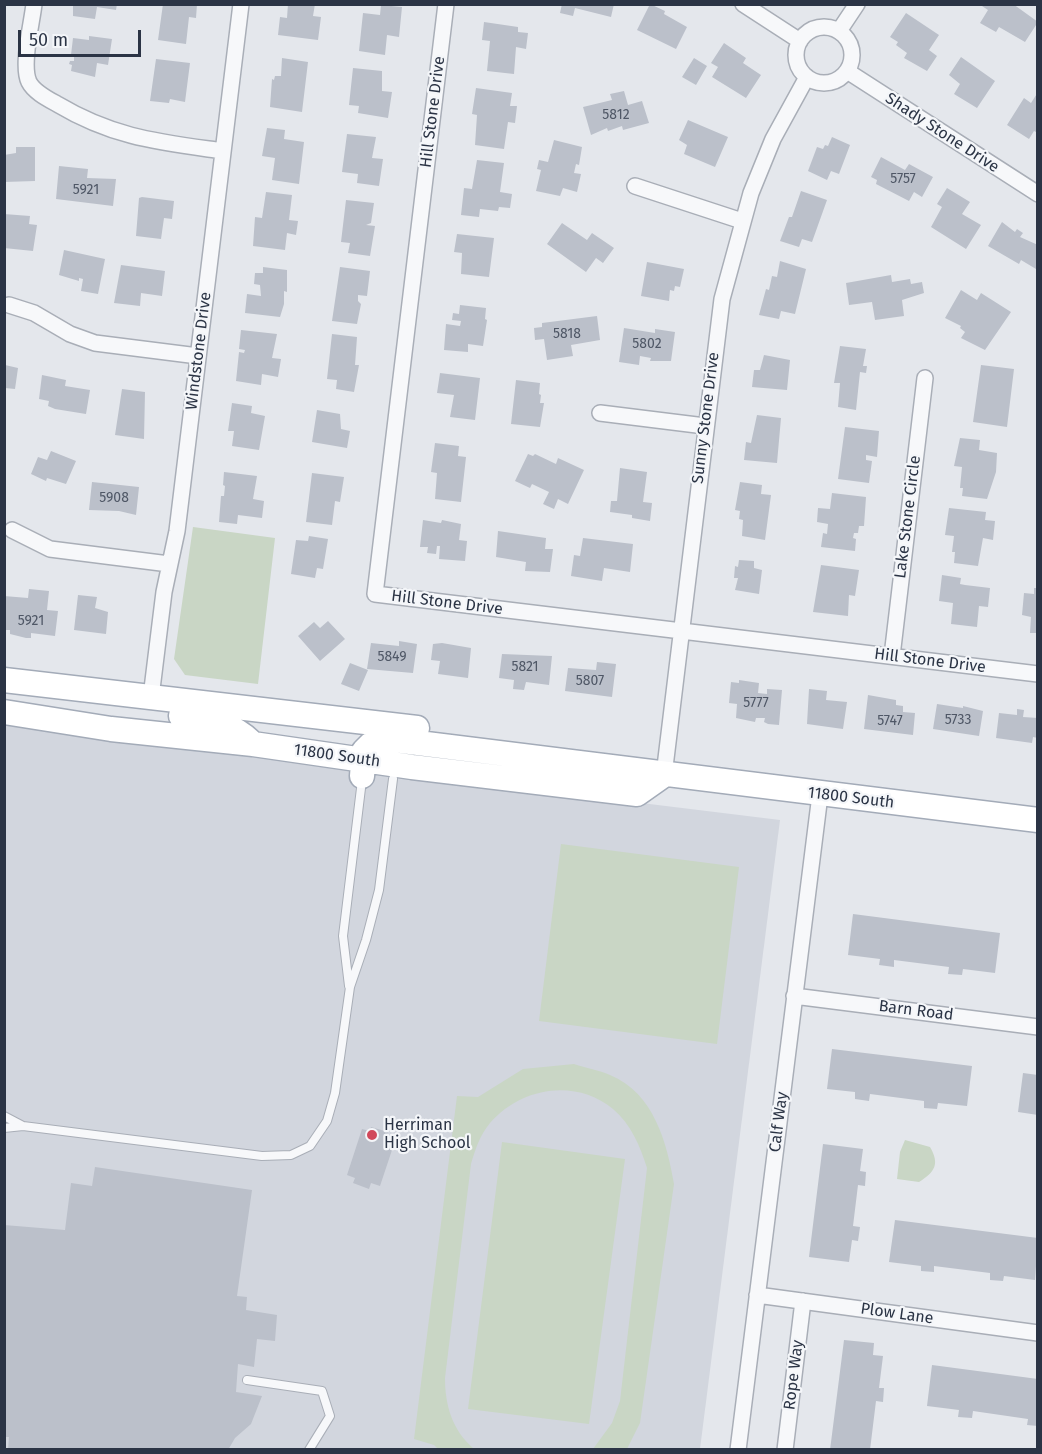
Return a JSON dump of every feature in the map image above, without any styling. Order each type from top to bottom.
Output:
[{"type":"main road","name":"11800 South","points":[[4,680],[630,754],[664,775],[1038,820]]},
{"type":"main road","points":[[14,713],[89,710],[118,714],[151,697],[159,709],[168,714],[219,722],[239,730],[253,744]]},
{"type":"main road","name":"11800 South","points":[[14,713],[111,729],[253,744],[363,768],[403,773],[637,794],[664,775]]},
{"type":"main road","points":[[363,768],[364,751],[371,744],[394,740],[600,764],[664,775]]},
{"type":"street","points":[[34,4],[27,69],[29,82],[41,94],[95,124],[131,137],[223,151]]},
{"type":"street","name":"Windstone Drive","points":[[151,697],[169,564],[177,531],[241,4]]},
{"type":"street","name":"Hill Stone Drive","points":[[446,4],[375,594],[1038,674]]},
{"type":"street","points":[[743,4],[800,41]]},
{"type":"street","points":[[839,31],[857,4]]},
{"type":"street","points":[[831,28],[839,31],[846,37],[852,54],[847,71],[833,81],[824,83],[807,77],[798,64],[796,56],[800,41],[813,29],[831,28]]},
{"type":"street","name":"Shady Stone Drive","points":[[847,71],[1038,194]]},
{"type":"street","name":"Sunny Stone Drive","points":[[664,775],[722,299],[742,221],[773,139],[807,77]]},
{"type":"street","points":[[635,186],[742,221]]},
{"type":"street","points":[[9,305],[34,313],[70,334],[94,343],[198,356]]},
{"type":"street","name":"Lake Stone Circle","points":[[892,656],[925,378]]},
{"type":"street","points":[[600,413],[705,426]]},
{"type":"street","points":[[12,530],[50,549],[169,564]]},
{"type":"street","name":"Calf Way","points":[[738,1449],[820,795]]},
{"type":"street","name":"Barn Road","points":[[794,996],[1038,1027]]},
{"type":"street","name":"Plow Lane","points":[[757,1296],[1038,1333]]},
{"type":"street","name":"Rope Way","points":[[785,1449],[803,1301]]},
{"type":"lane","points":[[350,987],[343,936],[363,768]]},
{"type":"lane","points":[[4,1128],[23,1126],[262,1156],[291,1155],[310,1146],[327,1121],[339,1071],[350,987],[366,940],[379,890],[403,773]]},
{"type":"lane","points":[[4,1116],[23,1126]]},
{"type":"lane","points":[[247,1380],[322,1391],[330,1416],[309,1449]]},
{"type":"shaded area","name":"Herriman High School","points":[[5,725],[780,820],[700,1449],[5,1450]]},
{"type":"green space","points":[[193,527],[275,538],[258,684],[185,675],[174,659]]},
{"type":"green space","points":[[561,844],[739,867],[717,1044],[539,1021]]},
{"type":"green space","points":[[574,1064],[610,1075],[625,1083],[638,1094],[656,1121],[662,1136],[674,1184],[640,1423],[627,1449],[593,1449],[612,1423],[620,1401],[647,1168],[634,1136],[625,1121],[613,1109],[583,1093],[566,1090],[549,1091],[517,1101],[490,1123],[483,1132],[471,1164],[445,1378],[446,1398],[451,1416],[460,1434],[474,1449],[438,1449],[434,1445],[414,1439],[457,1096],[478,1097],[523,1069]]},
{"type":"green space","points":[[905,1140],[930,1147],[935,1158],[932,1171],[919,1182],[897,1179],[900,1152]]},
{"type":"green space","points":[[502,1142],[625,1159],[589,1424],[468,1409]]},
{"type":"building","points":[[73,4],[117,4],[116,10],[97,7],[95,19],[73,16]]},
{"type":"building","points":[[163,4],[197,4],[196,18],[189,17],[186,44],[158,40]]},
{"type":"building","points":[[288,4],[315,4],[313,16],[321,17],[318,40],[278,35],[280,17],[287,18]]},
{"type":"building","points":[[562,4],[614,4],[611,17],[575,8],[573,16],[560,13]]},
{"type":"building","points":[[650,4],[665,11],[664,14],[687,27],[676,49],[637,30]]},
{"type":"building","points":[[979,4],[1013,4],[1038,22],[1025,42],[999,27],[996,32],[980,23],[988,10]]},
{"type":"building","points":[[381,5],[402,7],[399,37],[387,35],[385,55],[359,51],[363,13],[380,15]]},
{"type":"building","points":[[906,13],[939,35],[929,50],[937,56],[927,71],[904,58],[907,53],[896,45],[898,42],[890,37]]},
{"type":"building","points":[[484,22],[518,27],[518,32],[528,33],[526,49],[516,47],[514,74],[487,71],[490,41],[482,40]]},
{"type":"building","points":[[89,36],[112,39],[108,65],[97,63],[95,77],[71,71],[72,65],[69,64],[70,61],[74,61],[74,55],[71,55],[73,38],[89,40]]},
{"type":"building","points":[[724,43],[746,58],[743,63],[761,75],[746,98],[712,77],[718,67],[711,63]]},
{"type":"building","points":[[961,57],[995,81],[977,108],[954,94],[960,84],[949,75]]},
{"type":"building","points":[[282,58],[308,62],[302,112],[270,107],[272,79],[274,80],[275,76],[281,76]]},
{"type":"building","points":[[694,58],[707,66],[696,85],[682,77]]},
{"type":"building","points":[[156,59],[190,63],[185,102],[170,99],[169,103],[150,101]]},
{"type":"building","points":[[353,68],[382,71],[382,91],[392,92],[388,118],[358,113],[359,106],[349,105]]},
{"type":"building","points":[[476,88],[512,93],[510,106],[517,106],[515,123],[508,122],[504,149],[475,145],[477,115],[472,114]]},
{"type":"building","points":[[624,91],[628,105],[642,101],[649,123],[623,130],[622,126],[608,131],[607,128],[591,135],[583,107],[612,100],[610,94]]},
{"type":"building","points":[[1038,92],[1038,133],[1034,131],[1029,139],[1007,125],[1024,98],[1031,103]]},
{"type":"building","points":[[688,120],[728,137],[715,167],[684,154],[687,145],[679,140]]},
{"type":"building","points":[[267,128],[285,130],[284,139],[304,142],[299,184],[272,180],[275,158],[262,156]]},
{"type":"building","points":[[347,134],[376,137],[372,158],[383,159],[379,186],[357,183],[358,174],[342,172]]},
{"type":"building","points":[[832,137],[850,145],[839,174],[831,171],[827,180],[808,171],[817,147],[823,149],[825,145],[828,146]]},
{"type":"building","points":[[554,140],[582,147],[579,165],[576,164],[574,173],[581,174],[577,192],[563,188],[560,196],[536,191],[541,170],[537,169],[539,160],[548,162]]},
{"type":"building","points":[[16,147],[35,147],[35,181],[4,182],[4,155],[16,153]]},
{"type":"building","points":[[881,157],[905,170],[909,164],[933,177],[922,197],[914,192],[909,201],[876,184],[877,180],[871,177]]},
{"type":"building","points":[[477,160],[504,163],[500,192],[512,194],[510,208],[499,207],[498,211],[480,209],[479,217],[461,215],[464,188],[472,189]]},
{"type":"building","points":[[59,166],[88,169],[87,178],[116,179],[113,206],[56,199]]},
{"type":"building","points":[[947,188],[970,202],[962,214],[981,225],[966,249],[931,227],[942,207],[937,204]]},
{"type":"building","points":[[801,191],[827,200],[812,242],[802,239],[799,247],[780,241]]},
{"type":"building","points":[[266,192],[292,195],[289,220],[298,221],[296,235],[287,233],[285,250],[253,246],[255,217],[262,218]]},
{"type":"building","points":[[139,198],[174,201],[172,219],[164,218],[161,239],[136,236]]},
{"type":"building","points":[[346,200],[374,203],[371,223],[366,225],[375,226],[370,256],[348,253],[350,243],[341,242]]},
{"type":"building","points":[[4,214],[30,216],[29,224],[37,225],[33,251],[4,248]]},
{"type":"building","points":[[1002,222],[1015,232],[1017,229],[1023,233],[1020,237],[1038,245],[1036,269],[1021,260],[1019,264],[988,246]]},
{"type":"building","points":[[562,223],[587,240],[592,233],[614,248],[603,263],[596,258],[586,272],[547,244]]},
{"type":"building","points":[[457,234],[494,238],[489,277],[461,274],[462,253],[454,252]]},
{"type":"building","points":[[64,250],[105,259],[98,294],[81,291],[83,279],[79,278],[79,281],[59,275]]},
{"type":"building","points":[[780,261],[806,269],[795,314],[781,311],[779,319],[759,315],[772,276],[777,277]]},
{"type":"building","points":[[647,262],[684,269],[680,287],[675,286],[674,291],[670,290],[669,301],[641,296]]},
{"type":"building","points":[[121,265],[165,271],[162,296],[141,293],[140,306],[114,303]]},
{"type":"building","points":[[263,267],[287,270],[287,292],[284,291],[284,304],[280,317],[245,313],[247,294],[261,296],[260,285],[254,284],[255,273],[263,273]]},
{"type":"building","points":[[340,267],[370,271],[367,296],[358,295],[358,301],[361,304],[357,324],[332,321]]},
{"type":"building","points":[[891,275],[892,282],[910,279],[911,284],[922,282],[924,293],[902,300],[904,316],[875,320],[872,302],[849,305],[846,283]]},
{"type":"building","points":[[961,290],[977,300],[981,293],[1011,312],[985,350],[961,338],[965,332],[960,328],[961,326],[945,318]]},
{"type":"building","points":[[460,305],[486,308],[485,319],[487,320],[483,346],[468,344],[468,352],[444,350],[446,324],[460,326],[461,321],[452,320],[453,313],[459,314]]},
{"type":"building","points":[[597,316],[600,340],[571,345],[573,356],[547,360],[544,339],[535,340],[534,328],[542,327],[542,323]]},
{"type":"building","points":[[624,328],[655,333],[655,329],[675,332],[671,361],[650,361],[651,358],[640,356],[639,365],[619,362]]},
{"type":"building","points":[[241,330],[277,334],[272,358],[281,359],[278,377],[262,374],[261,385],[236,381],[239,352],[244,353],[245,350],[239,349]]},
{"type":"building","points":[[332,334],[357,337],[355,365],[359,365],[354,392],[336,389],[337,380],[327,379]]},
{"type":"building","points":[[840,346],[866,349],[863,366],[867,366],[866,373],[860,372],[856,410],[838,407],[840,383],[834,383]]},
{"type":"building","points":[[764,355],[790,360],[787,390],[752,387],[754,370],[760,370]]},
{"type":"building","points":[[5,365],[18,368],[15,389],[5,388]]},
{"type":"building","points":[[981,365],[1014,369],[1007,427],[973,422]]},
{"type":"building","points":[[440,373],[480,378],[475,420],[450,417],[454,395],[437,393]]},
{"type":"building","points":[[42,375],[66,380],[65,386],[90,390],[86,414],[55,409],[48,406],[49,401],[39,399]]},
{"type":"building","points":[[516,380],[540,383],[540,403],[544,403],[540,427],[511,424]]},
{"type":"building","points":[[122,389],[145,392],[144,439],[115,435]]},
{"type":"building","points":[[232,403],[252,406],[251,413],[265,416],[259,450],[232,446],[234,431],[228,431]]},
{"type":"building","points":[[317,410],[340,414],[341,429],[350,431],[347,448],[312,442]]},
{"type":"building","points":[[757,415],[781,418],[777,463],[744,460],[746,442],[751,443]]},
{"type":"building","points":[[845,427],[879,431],[877,457],[866,455],[866,460],[872,461],[869,483],[838,479]]},
{"type":"building","points":[[960,438],[980,440],[979,450],[997,453],[996,472],[987,499],[962,496],[963,488],[960,488],[962,467],[954,466]]},
{"type":"building","points":[[435,443],[459,446],[458,456],[466,457],[461,502],[435,499],[437,473],[431,472]]},
{"type":"building","points":[[51,451],[76,461],[66,484],[47,478],[46,481],[31,474],[38,457],[47,460]]},
{"type":"building","points":[[528,454],[533,456],[535,454],[556,464],[558,458],[584,470],[568,504],[558,499],[554,509],[543,504],[549,492],[532,484],[530,488],[515,481]]},
{"type":"building","points":[[620,468],[647,472],[643,502],[652,503],[650,521],[632,518],[632,515],[610,512],[611,501],[617,501]]},
{"type":"building","points":[[224,472],[257,476],[253,499],[264,501],[262,518],[238,515],[237,524],[219,522],[221,496],[224,496],[225,486],[223,485]]},
{"type":"building","points":[[312,473],[344,477],[340,502],[335,501],[332,525],[306,522]]},
{"type":"building","points":[[92,482],[139,487],[136,515],[119,511],[89,510]]},
{"type":"building","points":[[740,482],[762,485],[761,494],[771,495],[765,540],[742,536],[743,520],[739,519],[740,511],[735,510]]},
{"type":"building","points":[[832,493],[866,497],[864,526],[859,526],[858,533],[854,533],[855,551],[821,547],[823,533],[827,534],[828,524],[817,522],[818,508],[830,509]]},
{"type":"building","points":[[949,508],[986,512],[985,520],[995,521],[993,540],[983,538],[978,566],[954,563],[955,552],[952,552],[954,536],[945,535]]},
{"type":"building","points":[[423,520],[441,523],[442,520],[461,524],[459,540],[467,541],[465,561],[439,559],[440,546],[437,546],[436,554],[427,553],[428,547],[420,547]]},
{"type":"building","points":[[498,531],[546,538],[545,549],[553,549],[550,572],[525,571],[526,562],[496,557]]},
{"type":"building","points":[[309,536],[328,539],[323,569],[317,568],[315,578],[291,574],[296,540],[308,541]]},
{"type":"building","points":[[583,538],[633,544],[630,572],[604,568],[602,581],[571,576],[574,555],[580,556]]},
{"type":"building","points":[[739,560],[754,561],[754,568],[762,570],[759,594],[735,590],[738,578],[734,578],[735,566],[738,567]]},
{"type":"building","points":[[821,565],[859,570],[855,596],[849,595],[848,616],[813,612]]},
{"type":"building","points":[[942,575],[961,578],[960,584],[990,588],[988,607],[979,606],[977,627],[951,624],[953,603],[939,601]]},
{"type":"building","points":[[1034,588],[1038,588],[1038,633],[1030,633],[1031,617],[1022,615],[1024,593],[1034,594]]},
{"type":"building","points":[[29,589],[49,591],[47,610],[58,611],[55,636],[31,633],[31,638],[26,638],[10,634],[10,630],[4,630],[4,596],[28,598]]},
{"type":"building","points":[[78,595],[97,597],[95,608],[108,612],[106,634],[74,630]]},
{"type":"building","points":[[328,621],[345,639],[320,661],[298,636],[314,622],[320,628]]},
{"type":"building","points":[[399,641],[417,644],[413,673],[367,669],[371,643],[399,646]]},
{"type":"building","points":[[442,643],[471,648],[468,678],[438,674],[440,661],[431,660],[433,644]]},
{"type":"building","points":[[502,654],[552,656],[549,685],[526,682],[524,690],[513,689],[514,680],[499,678]]},
{"type":"building","points":[[597,662],[616,664],[612,697],[565,691],[568,668],[596,670]]},
{"type":"building","points":[[350,663],[368,670],[359,691],[341,684]]},
{"type":"building","points":[[739,680],[759,683],[758,693],[767,694],[767,689],[782,690],[779,725],[764,722],[765,718],[756,718],[755,722],[736,718],[737,704],[729,703],[731,682],[739,683]]},
{"type":"building","points":[[809,689],[827,691],[826,700],[847,702],[843,729],[807,724]]},
{"type":"building","points":[[868,695],[896,700],[896,705],[903,706],[903,712],[915,713],[913,735],[864,729]]},
{"type":"building","points":[[937,704],[963,708],[963,706],[983,711],[979,736],[933,729]]},
{"type":"building","points":[[1017,709],[1024,710],[1023,717],[1038,718],[1038,738],[1033,737],[1032,743],[996,738],[999,713],[1017,715]]},
{"type":"building","points":[[853,914],[1000,933],[995,973],[963,969],[962,975],[948,974],[949,967],[894,960],[894,967],[879,965],[880,959],[848,955]]},
{"type":"building","points":[[832,1049],[972,1066],[967,1106],[938,1103],[937,1109],[924,1108],[924,1101],[870,1094],[869,1101],[855,1099],[855,1092],[827,1089]]},
{"type":"building","points":[[1023,1073],[1038,1075],[1038,1115],[1018,1112]]},
{"type":"building","points":[[371,1127],[388,1132],[386,1138],[395,1141],[380,1186],[371,1183],[369,1189],[353,1183],[355,1178],[347,1175],[362,1129],[370,1131]]},
{"type":"building","points":[[823,1144],[863,1149],[860,1171],[866,1172],[865,1186],[858,1185],[853,1226],[860,1227],[858,1241],[852,1240],[849,1262],[809,1257]]},
{"type":"building","points":[[95,1167],[252,1190],[237,1296],[247,1297],[246,1310],[277,1315],[275,1341],[257,1339],[254,1367],[238,1364],[236,1392],[262,1396],[251,1424],[235,1438],[228,1450],[8,1450],[9,1437],[4,1437],[4,1225],[65,1230],[71,1183],[92,1186]]},
{"type":"building","points":[[895,1220],[1038,1238],[1035,1280],[1004,1276],[1003,1281],[990,1280],[990,1273],[934,1266],[934,1272],[921,1271],[921,1266],[889,1262]]},
{"type":"building","points":[[844,1340],[874,1343],[873,1355],[883,1356],[879,1388],[884,1388],[883,1402],[876,1401],[870,1450],[830,1450]]},
{"type":"building","points":[[932,1365],[1038,1379],[1038,1426],[1027,1425],[1028,1419],[973,1411],[972,1418],[958,1417],[959,1410],[927,1406]]},
{"type":"place","name":"Herriman High School","points":[[372,1135]]}]
